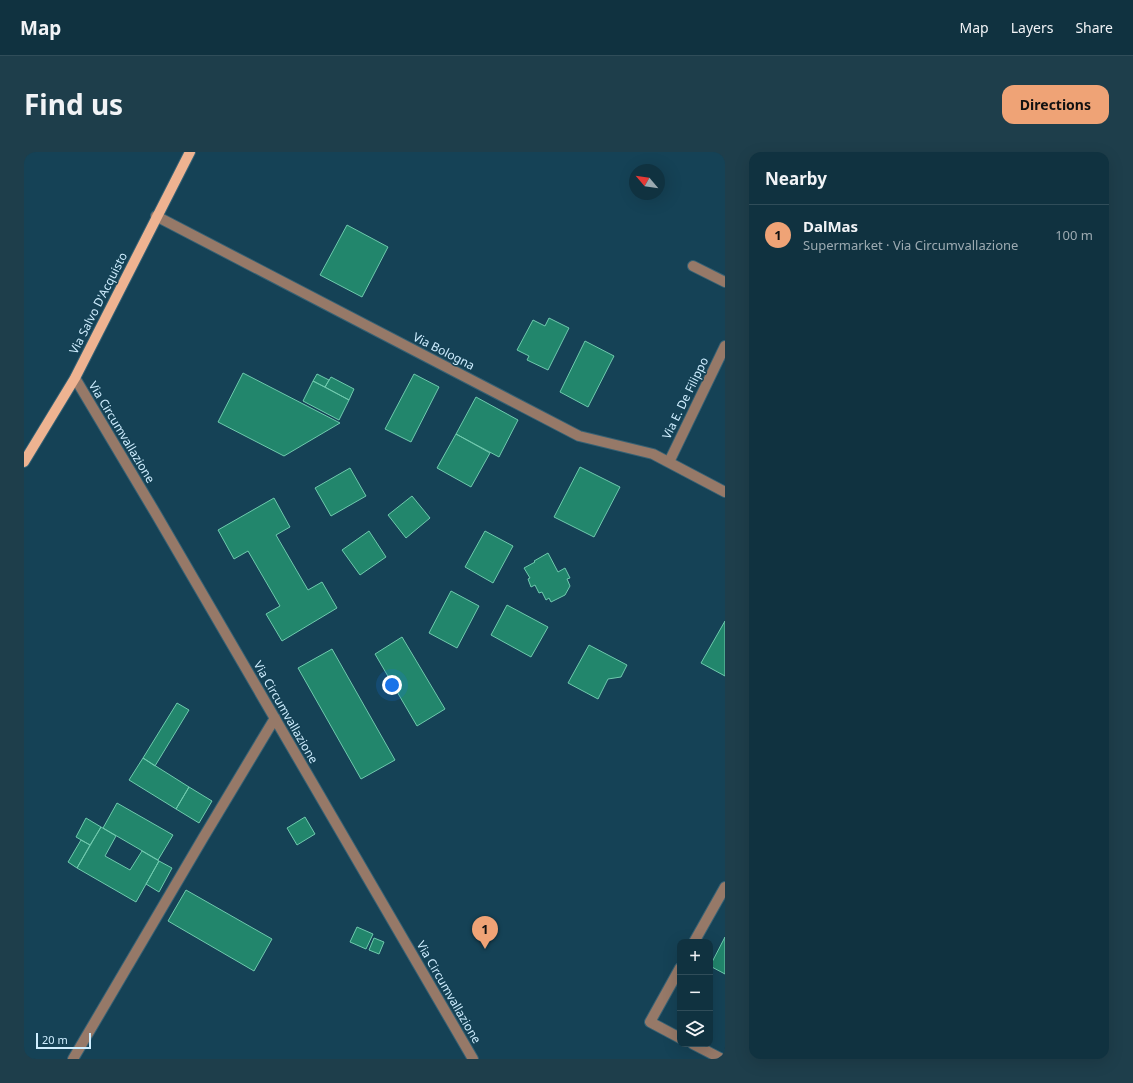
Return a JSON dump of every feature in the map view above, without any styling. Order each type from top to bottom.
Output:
[{"type":"main road","name":"Via Salvo D'Acquisto","points":[[24,462],[75,378],[156,216],[190,152]]},
{"type":"street","name":"Via Bologna","points":[[156,216],[579,436],[653,454],[725,492]]},
{"type":"street","points":[[694,266],[725,282]]},
{"type":"street","name":"Via E. De Filippo","points":[[669,462],[725,346]]},
{"type":"street","name":"Via Circumvallazione","points":[[75,378],[473,1059]]},
{"type":"street","points":[[74,1059],[275,718]]},
{"type":"street","points":[[696,939],[725,887]]},
{"type":"street","points":[[677,973],[650,1022],[677,1036]]},
{"type":"street","points":[[699,1047],[722,1059]]},
{"type":"building","points":[[347,225],[388,247],[362,297],[320,275]]},
{"type":"building","points":[[549,318],[569,328],[548,370],[527,360],[529,356],[517,350],[533,320],[545,326]]},
{"type":"building","points":[[585,341],[614,356],[588,407],[560,392]]},
{"type":"building","points":[[243,373],[340,423],[284,456],[218,422]]},
{"type":"building","points":[[317,374],[329,380],[325,387],[313,381]]},
{"type":"building","points":[[414,374],[439,387],[411,442],[385,429]]},
{"type":"building","points":[[331,377],[354,389],[349,400],[325,387]]},
{"type":"building","points":[[313,381],[349,400],[339,420],[303,401]]},
{"type":"building","points":[[476,397],[518,420],[499,457],[456,434]]},
{"type":"building","points":[[456,434],[490,453],[471,487],[437,468]]},
{"type":"building","points":[[580,467],[620,487],[594,537],[554,517]]},
{"type":"building","points":[[350,468],[366,496],[331,516],[315,488]]},
{"type":"building","points":[[412,496],[430,518],[406,538],[388,515]]},
{"type":"building","points":[[274,498],[290,527],[276,535],[308,590],[322,582],[337,608],[282,641],[266,614],[280,606],[248,551],[234,559],[218,530]]},
{"type":"building","points":[[369,531],[386,557],[360,575],[342,550]]},
{"type":"building","points":[[485,531],[513,546],[493,583],[465,567]]},
{"type":"building","points":[[548,553],[558,572],[565,568],[570,578],[567,579],[570,586],[565,595],[551,602],[549,598],[546,600],[542,592],[539,593],[535,585],[531,587],[528,579],[530,578],[524,568]]},
{"type":"building","points":[[451,591],[479,606],[457,648],[429,633]]},
{"type":"building","points":[[507,605],[548,627],[531,657],[491,635]]},
{"type":"building","points":[[725,621],[725,676],[701,663]]},
{"type":"building","points":[[402,637],[445,709],[417,726],[375,654]]},
{"type":"building","points":[[589,645],[627,665],[621,677],[608,679],[598,699],[568,683]]},
{"type":"building","points":[[332,649],[395,760],[361,779],[298,668]]},
{"type":"building","points":[[177,703],[189,710],[155,766],[143,758]]},
{"type":"building","points":[[143,758],[189,787],[176,809],[129,780]]},
{"type":"building","points":[[189,787],[212,801],[199,823],[176,809]]},
{"type":"building","points":[[117,803],[173,835],[158,860],[103,828]]},
{"type":"building","points":[[305,817],[315,834],[297,845],[287,828]]},
{"type":"building","points":[[86,818],[101,827],[90,845],[76,837]]},
{"type":"building","points":[[101,827],[116,836],[105,856],[130,870],[142,851],[159,861],[136,902],[77,868]]},
{"type":"building","points":[[81,840],[90,845],[77,868],[68,862]]},
{"type":"building","points":[[159,861],[172,868],[159,892],[146,884]]},
{"type":"building","points":[[186,890],[272,939],[254,971],[168,921]]},
{"type":"building","points":[[357,927],[373,934],[366,949],[350,942]]},
{"type":"building","points":[[725,937],[725,974],[713,968],[713,960]]},
{"type":"building","points":[[374,938],[384,942],[379,954],[369,950]]},
{"type":"place","name":"DalMas","points":[[485,949]]}]
